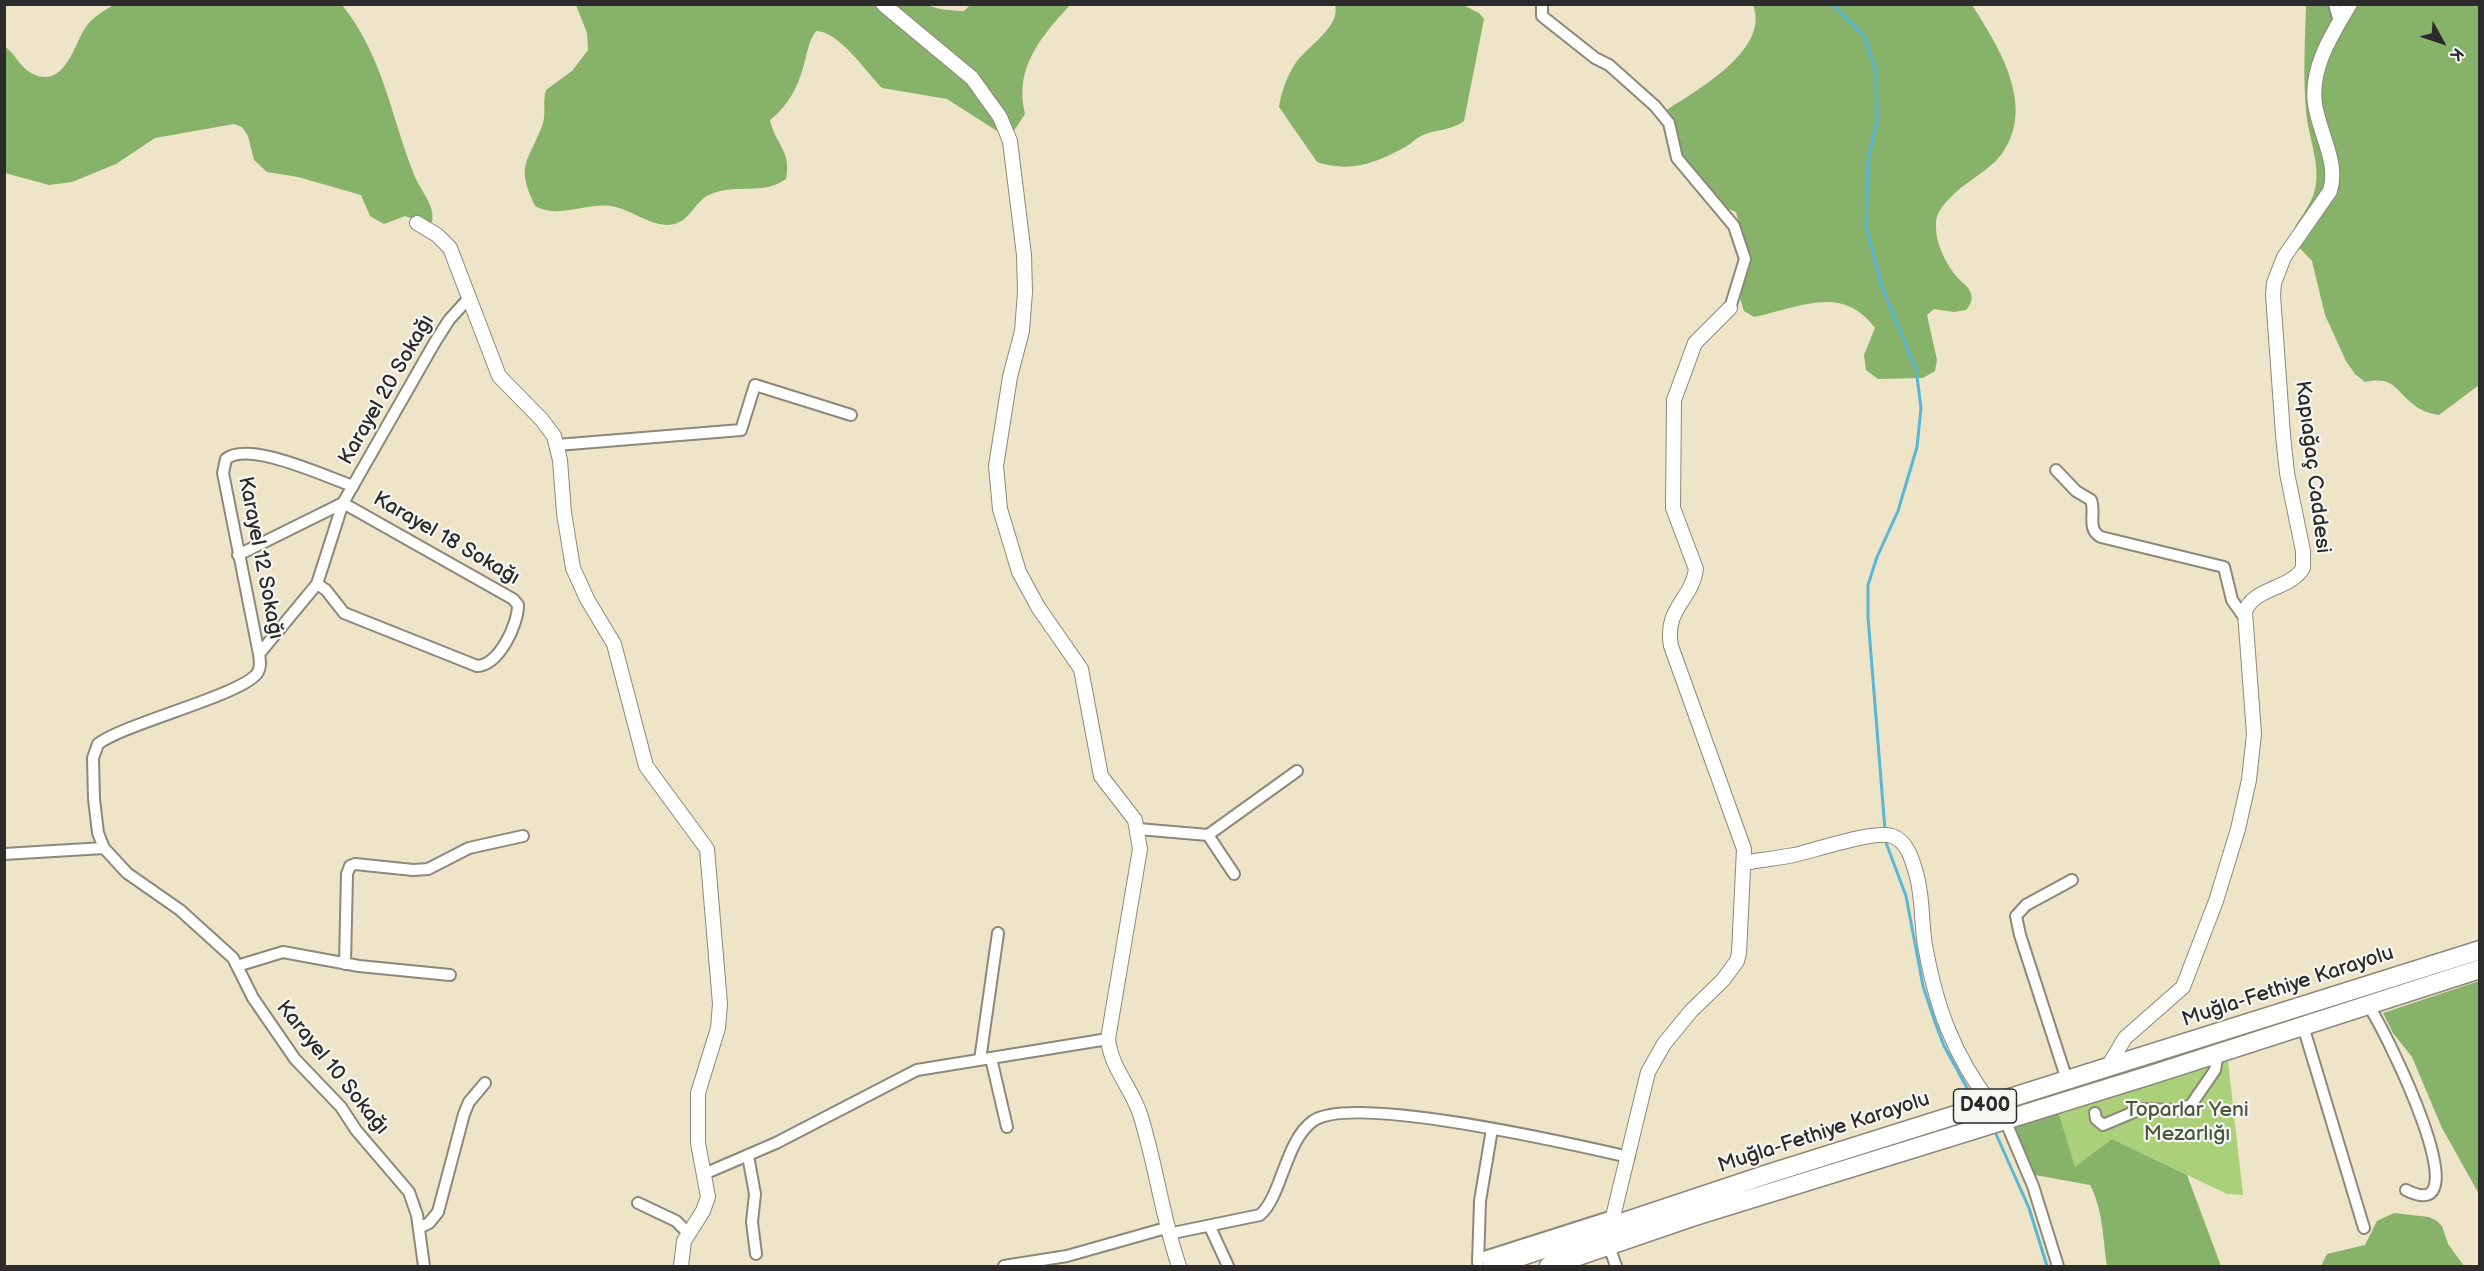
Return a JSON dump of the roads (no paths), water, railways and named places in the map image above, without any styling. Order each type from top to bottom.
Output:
[{"type":"highway","name":"Muğla-Fethiye Karayolu","points":[[1483,1264],[1612,1220],[2107,1068],[2480,950]]},
{"type":"highway","name":"Muğla-Fethiye Karayolu","points":[[1549,1266],[2480,969]]},
{"type":"street","points":[[883,4],[972,78],[1000,117],[1010,141],[1024,255],[1025,292],[1022,331],[1010,377],[996,466],[1000,509],[1019,572],[1038,607],[1081,669],[1101,776],[1135,820],[1138,829],[1140,849],[1108,1039],[1115,1068],[1134,1099],[1142,1120],[1167,1231],[1179,1266]]},
{"type":"street","points":[[1542,4],[1542,15],[1595,58],[1609,65],[1656,106],[1669,123],[1677,158],[1734,226],[1745,259],[1730,308],[1695,343],[1674,400],[1673,508],[1696,568],[1693,579],[1672,614],[1669,627],[1671,646],[1741,835],[1744,863],[1737,961],[1723,980],[1679,1025],[1648,1072],[1612,1220]]},
{"type":"street","points":[[2334,4],[2339,22]]},
{"type":"street","name":"Kapıağaç Caddesi","points":[[2244,617],[2247,606],[2253,599],[2295,578],[2303,568],[2303,551],[2287,473],[2283,435],[2274,283],[2284,257],[2330,191],[2333,181],[2331,162],[2315,103],[2315,88],[2323,53],[2350,4]]},
{"type":"street","points":[[417,223],[437,235],[450,248],[499,376],[550,428],[557,445],[573,568],[587,599],[614,644],[646,766],[707,849],[720,1004],[718,1028],[698,1093],[699,1143],[708,1197],[703,1211],[688,1233],[682,1248],[681,1266]]},
{"type":"street","name":"Karayel 20 Sokağı","points":[[343,503],[435,342],[449,320],[468,299]]},
{"type":"street","points":[[557,445],[741,429],[755,385],[851,415]]},
{"type":"street","name":"Karayel 12 Sokağı","points":[[259,654],[238,555],[223,473],[224,464],[230,456],[248,453],[261,455],[353,486]]},
{"type":"street","points":[[2055,470],[2076,491],[2091,500],[2092,525],[2096,535],[2224,567],[2232,600],[2244,617],[2253,691],[2254,742],[2245,803],[2216,901],[2183,987],[2125,1038],[2107,1068]]},
{"type":"street","points":[[238,555],[343,503]]},
{"type":"street","name":"Karayel 18 Sokağı","points":[[317,584],[326,590],[344,613],[477,666],[487,663],[514,630],[519,605],[513,599],[343,503]]},
{"type":"street","name":"Karayel 10 Sokağı","points":[[343,503],[317,584],[259,654],[258,672],[245,682],[98,744],[93,758],[94,799],[98,833],[104,848],[127,873],[209,934],[226,950],[257,1004],[295,1059],[341,1107],[367,1144],[402,1181],[414,1203],[424,1266]]},
{"type":"street","points":[[1138,829],[1208,834],[1297,771]]},
{"type":"street","points":[[1208,834],[1234,874]]},
{"type":"street","points":[[1744,863],[1885,835],[1907,848],[1915,867],[1920,893],[1929,965],[1955,1048],[1965,1068],[1991,1104]]},
{"type":"street","points":[[345,964],[347,874],[350,866],[355,864],[413,870],[428,869],[470,848],[523,836]]},
{"type":"street","points":[[4,854],[104,848]]},
{"type":"street","points":[[2067,1080],[2020,936],[2016,916],[2026,906],[2072,880]]},
{"type":"street","points":[[998,933],[985,1059],[1007,1127]]},
{"type":"street","points":[[237,966],[283,952],[345,964],[450,975]]},
{"type":"street","points":[[2368,1005],[2409,1064],[2435,1122]]},
{"type":"street","points":[[2303,1026],[2364,1228]]},
{"type":"street","points":[[704,1174],[748,1156],[917,1070],[1108,1039]]},
{"type":"street","points":[[2095,1113],[2096,1119],[2103,1125],[2141,1109],[2178,1110],[2191,1105],[2215,1070],[2218,1053]]},
{"type":"street","points":[[419,1228],[429,1223],[438,1212],[464,1114],[477,1091],[485,1083]]},
{"type":"street","points":[[1004,1266],[1057,1258],[1167,1231],[1209,1227],[1252,1218],[1264,1212],[1291,1153],[1314,1120],[1324,1116],[1372,1113],[1492,1129],[1629,1157]]},
{"type":"street","points":[[2005,1120],[2033,1186],[2058,1266]]},
{"type":"street","points":[[1483,1264],[1480,1201],[1492,1129]]},
{"type":"street","points":[[748,1156],[755,1194],[752,1222],[756,1254]]},
{"type":"street","points":[[2406,1190],[2424,1195],[2440,1194]]},
{"type":"street","points":[[638,1203],[676,1221],[688,1233]]},
{"type":"street","points":[[1209,1227],[1228,1266]]},
{"type":"street","points":[[1609,1246],[1616,1266]]},
{"type":"waterway","points":[[1832,4],[1864,36],[1876,71],[1877,120],[1868,160],[1866,227],[1882,287],[1916,369],[1921,408],[1917,447],[1898,511],[1877,557],[1868,585],[1868,617],[1885,830]]},
{"type":"waterway","points":[[1885,840],[1906,896],[1923,986],[1935,1022],[1944,1046],[1971,1095]]},
{"type":"waterway","points":[[1996,1134],[2029,1208],[2047,1266]]},
{"type":"park label","name":"Toparlar Yeni Mezarlığı","points":[[2187,1123]]}]
